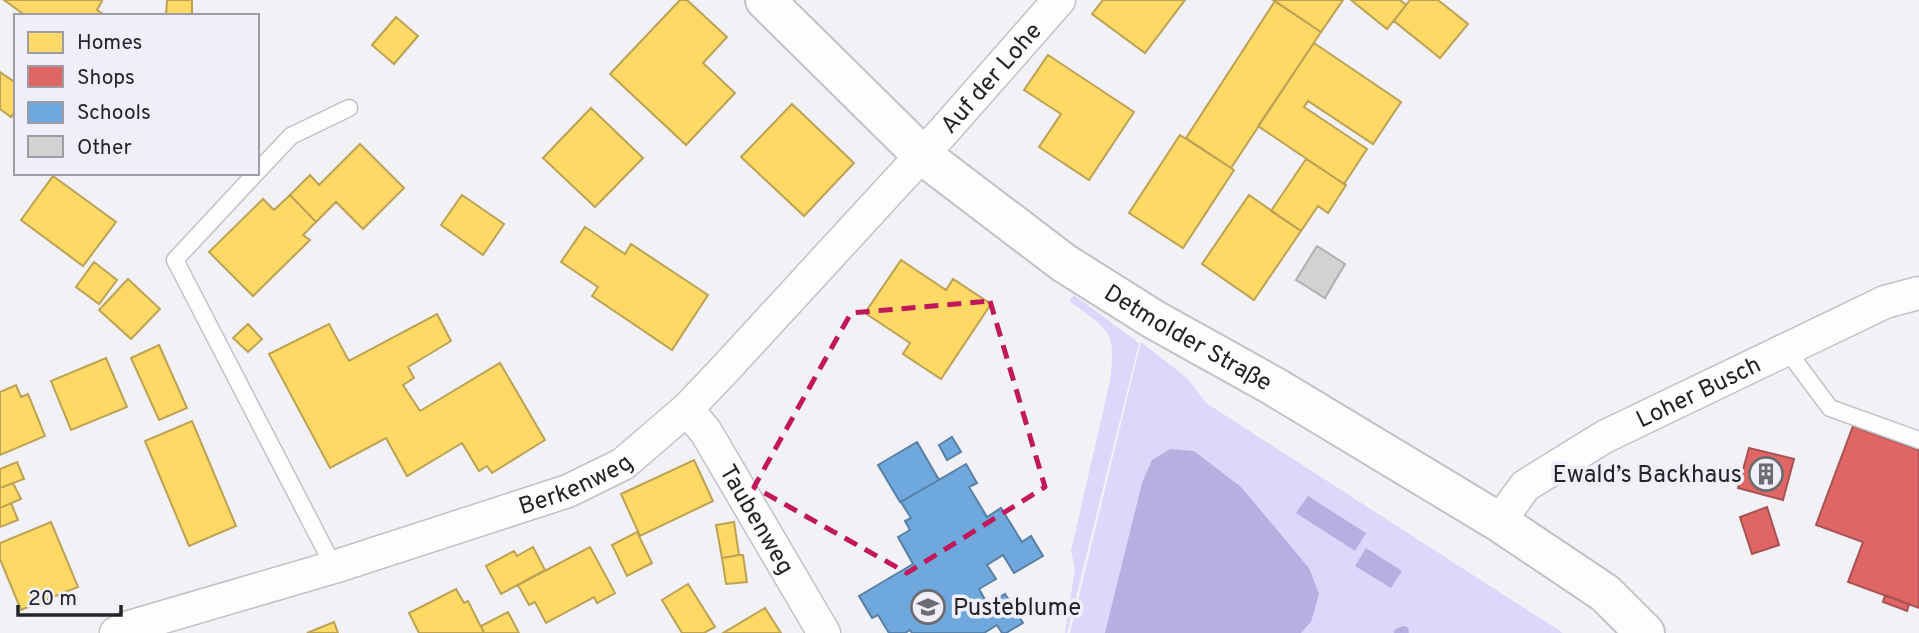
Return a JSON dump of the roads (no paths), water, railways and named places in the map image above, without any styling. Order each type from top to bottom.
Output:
[{"type":"main road","name":"Detmolder Straße","points":[[765,0],[922,155],[1064,263],[1153,319],[1275,387],[1499,522],[1605,593],[1645,633]]},
{"type":"street","name":"Auf der Lohe","points":[[922,155],[1059,0]]},
{"type":"street","name":"Berkenweg","points":[[116,633],[334,567],[568,491],[623,464],[687,409],[922,155]]},
{"type":"street","name":"Loher Busch","points":[[1499,522],[1525,486],[1604,437],[1885,302],[1919,293]]},
{"type":"street","name":"Taubenweg","points":[[687,409],[706,432],[824,633]]},
{"type":"lane","points":[[259,171],[291,136],[349,108]]},
{"type":"lane","points":[[255,175],[175,260],[334,567]]},
{"type":"lane","points":[[1786,349],[1830,408],[1919,440]]},
{"type":"waterway","points":[[1399,633],[1404,631]]},
{"type":"place","name":"Ewald’s Backhaus","points":[[1766,474]]},
{"type":"place","name":"Pusteblume","points":[[928,607]]}]
